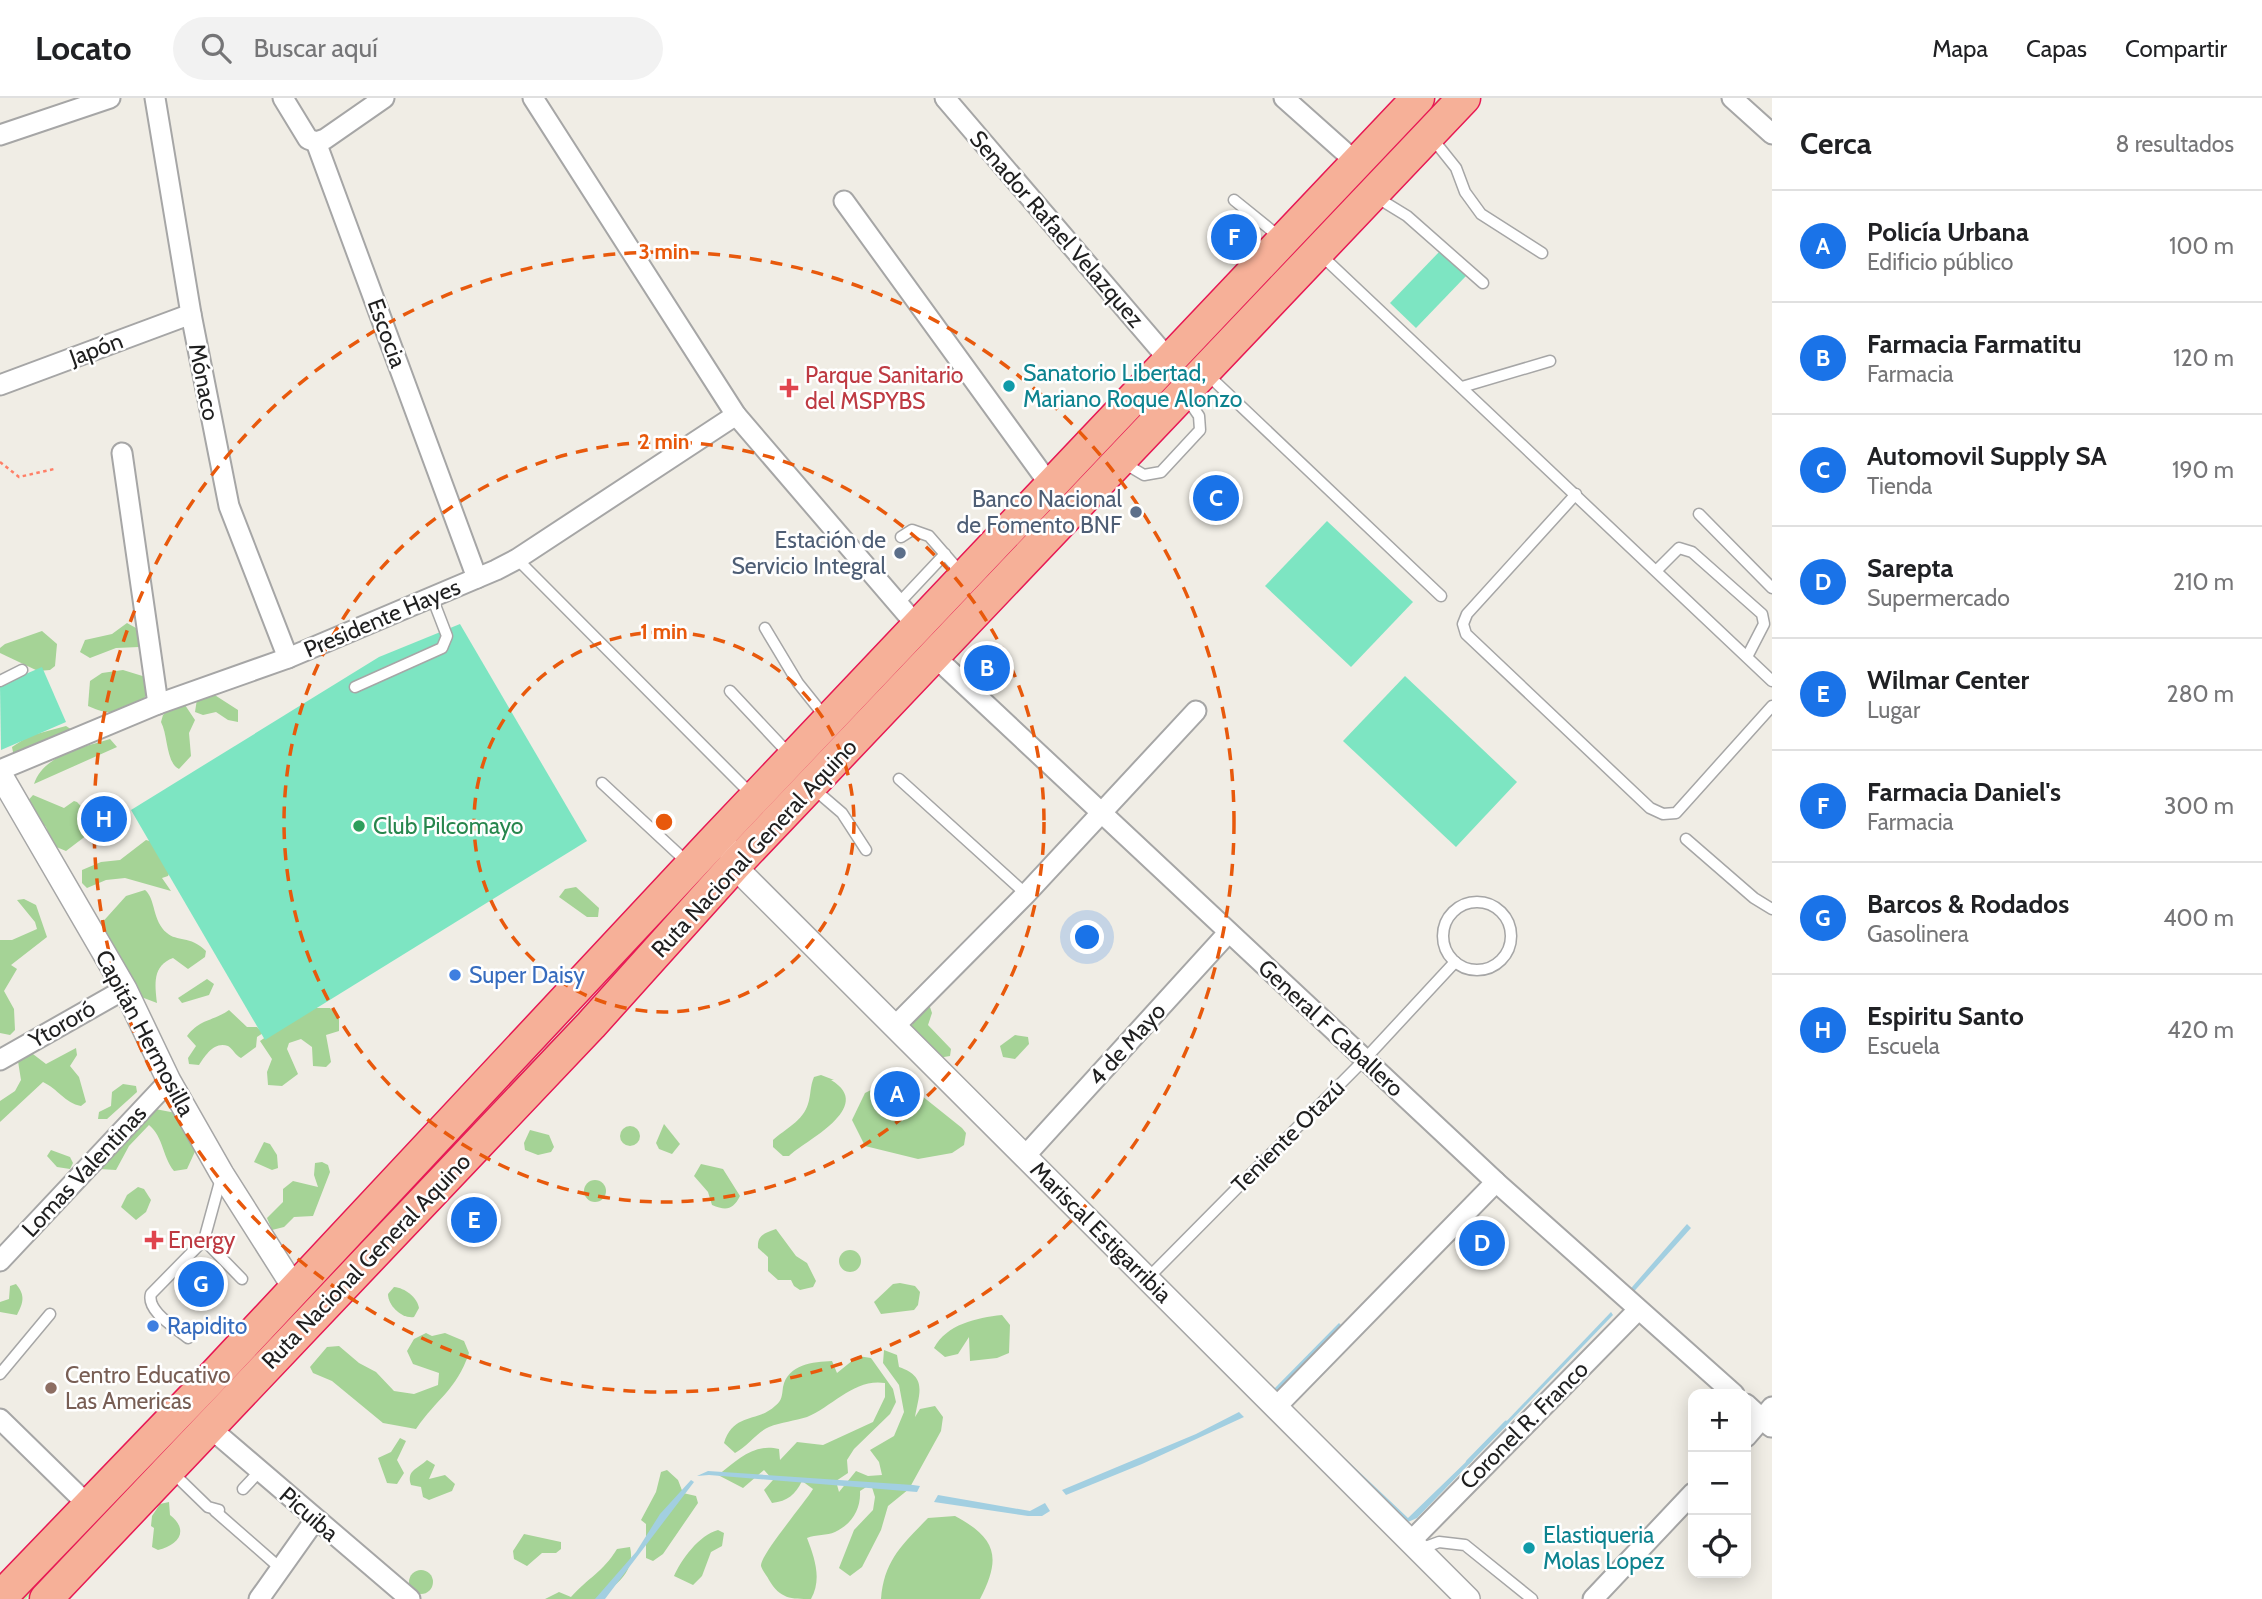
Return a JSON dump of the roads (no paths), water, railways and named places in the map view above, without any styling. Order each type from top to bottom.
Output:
[{"type":"highway","name":"Ruta Nacional General Aquino","points":[[0,1598],[295,1289],[828,721],[908,616],[955,565],[1050,485],[1418,98]]},
{"type":"highway","name":"Ruta Nacional General Aquino","points":[[46,1599],[591,1025],[734,866],[933,655],[1464,98]]},
{"type":"highway","points":[[681,876],[695,881],[713,864],[734,866]]},
{"type":"street","points":[[0,135],[69,105],[110,98]]},
{"type":"street","name":"Mónaco","points":[[155,98],[191,314],[229,506],[288,657]]},
{"type":"street","name":"Escocia","points":[[283,98],[308,139],[316,142],[477,578]]},
{"type":"street","points":[[316,142],[325,139],[384,98]]},
{"type":"street","points":[[533,98],[737,415],[874,565],[908,616]]},
{"type":"street","name":"Senador Rafael Velazquez","points":[[945,98],[1170,360]]},
{"type":"street","points":[[1284,98],[1357,163]]},
{"type":"street","points":[[1732,98],[1772,134]]},
{"type":"street","points":[[845,201],[1050,485]]},
{"type":"street","name":"Japón","points":[[0,385],[191,314]]},
{"type":"street","name":"Presidente Hayes","points":[[0,772],[158,704],[288,657],[517,559],[737,415]]},
{"type":"street","points":[[122,453],[158,704]]},
{"type":"street","name":"General F Caballero","points":[[933,655],[1496,1181],[1728,1389]]},
{"type":"street","points":[[895,1026],[1026,894],[1196,711]]},
{"type":"street","name":"Capitán Hermosilla","points":[[0,772],[125,989],[169,1081],[222,1174],[295,1289]]},
{"type":"street","points":[[734,866],[730,854],[733,844],[770,803],[773,778]]},
{"type":"street","name":"Mariscal Estigarribia","points":[[734,866],[1468,1599]]},
{"type":"street","name":"4 de Mayo","points":[[1025,1156],[1228,933]]},
{"type":"street","name":"Ytororó","points":[[0,1060],[125,989]]},
{"type":"street","name":"Lomas Valentinas","points":[[0,1261],[169,1081]]},
{"type":"street","points":[[1276,1408],[1496,1181]]},
{"type":"street","name":"Coronel R. Franco","points":[[1415,1545],[1638,1310]]},
{"type":"street","points":[[1751,1407],[1769,1418],[1751,1433]]},
{"type":"street","points":[[0,1419],[88,1506]]},
{"type":"street","name":"Picuiba","points":[[209,1427],[410,1599]]},
{"type":"street","points":[[1594,1599],[1688,1498]]},
{"type":"street","points":[[258,1599],[315,1520]]},
{"type":"lane","points":[[1430,135],[1457,168],[1465,192],[1481,214],[1542,253]]},
{"type":"lane","points":[[1372,195],[1407,216],[1483,283]]},
{"type":"lane","points":[[1234,200],[1284,241]]},
{"type":"lane","points":[[1318,253],[1748,655],[1772,681]]},
{"type":"lane","points":[[1462,387],[1550,361]]},
{"type":"lane","points":[[1193,382],[1441,596]]},
{"type":"lane","points":[[1576,494],[1467,614],[1463,624],[1466,634],[1650,808],[1663,814],[1676,813],[1772,706]]},
{"type":"lane","points":[[1699,514],[1772,588]]},
{"type":"lane","points":[[901,537],[912,530],[920,532],[955,565]]},
{"type":"lane","points":[[1657,570],[1679,548],[1692,552],[1762,614],[1764,624]]},
{"type":"lane","points":[[517,559],[773,778]]},
{"type":"lane","points":[[355,687],[442,648],[447,636],[432,597]]},
{"type":"lane","points":[[1748,655],[1772,612]]},
{"type":"lane","points":[[765,628],[798,682],[828,721]]},
{"type":"lane","points":[[0,681],[22,670]]},
{"type":"lane","points":[[730,691],[773,778]]},
{"type":"lane","points":[[899,779],[1026,894]]},
{"type":"lane","points":[[602,783],[681,876]]},
{"type":"lane","points":[[811,787],[842,813],[866,850]]},
{"type":"lane","points":[[1686,839],[1754,898],[1772,909]]},
{"type":"lane","points":[[1474,902],[1499,910],[1511,933],[1503,957],[1480,970],[1462,967],[1455,962],[1443,939],[1443,930],[1451,914],[1474,902]]},
{"type":"lane","name":"Teniente Otazú","points":[[1147,1279],[1365,1059],[1455,962]]},
{"type":"lane","points":[[188,1338],[152,1307],[149,1299],[204,1240],[222,1174]]},
{"type":"lane","points":[[204,1240],[242,1279]]},
{"type":"lane","points":[[0,1374],[50,1314]]},
{"type":"lane","points":[[170,1469],[280,1568]]},
{"type":"lane","points":[[243,1489],[260,1472]]},
{"type":"lane","points":[[1415,1545],[1439,1542],[1465,1545],[1532,1599]]},
{"type":"water","points":[[1687,1224],[1691,1228],[1629,1297],[1626,1294]]},
{"type":"water","points":[[1611,1312],[1613,1315],[1503,1429],[1501,1427]]},
{"type":"water","points":[[1339,1323],[1342,1326],[1277,1396],[1272,1391]]},
{"type":"water","points":[[1239,1412],[1244,1417],[1142,1464],[1066,1495],[1062,1490],[1196,1434]]},
{"type":"water","points":[[1333,1447],[1408,1518],[1470,1458],[1473,1460],[1417,1518],[1408,1522],[1331,1449]]},
{"type":"water","points":[[708,1471],[920,1486],[917,1492],[697,1476]]},
{"type":"water","points":[[691,1480],[694,1482],[605,1599],[595,1599],[636,1552],[660,1514]]},
{"type":"water","points":[[938,1495],[1030,1511],[1045,1503],[1050,1511],[1042,1516],[1028,1516],[934,1502]]},
{"type":"waterway","points":[[1468,1462],[1506,1423]]},
{"type":"place","name":"Farmacia Daniel's","points":[[1234,237]]},
{"type":"place","name":"Sanatorio Libertad, Mariano Roque Alonzo","points":[[1009,386]]},
{"type":"place","name":"Parque Sanitario del MSPYBS","points":[[789,388]]},
{"type":"place","name":"Automovil Supply SA","points":[[1216,498]]},
{"type":"place","name":"Banco Nacional de Fomento BNF","points":[[1136,512]]},
{"type":"place","name":"Estación de Servicio Integral","points":[[900,553]]},
{"type":"place","name":"Farmacia Farmatitu","points":[[987,668]]},
{"type":"place","name":"Espiritu Santo","points":[[104,819]]},
{"type":"place","name":"Club Pilcomayo","points":[[359,826]]},
{"type":"place","name":"Super Daisy","points":[[455,975]]},
{"type":"place","name":"Policía Urbana","points":[[897,1094]]},
{"type":"place","name":"Wilmar Center","points":[[474,1220]]},
{"type":"place","name":"Energy","points":[[154,1240]]},
{"type":"place","name":"Sarepta","points":[[1482,1243]]},
{"type":"place","name":"Barcos & Rodados","points":[[201,1284]]},
{"type":"place","name":"Rapidito","points":[[153,1326]]},
{"type":"place","name":"Centro Educativo Las Americas","points":[[51,1388]]},
{"type":"place","name":"Elastiqueria Molas Lopez","points":[[1529,1548]]}]
